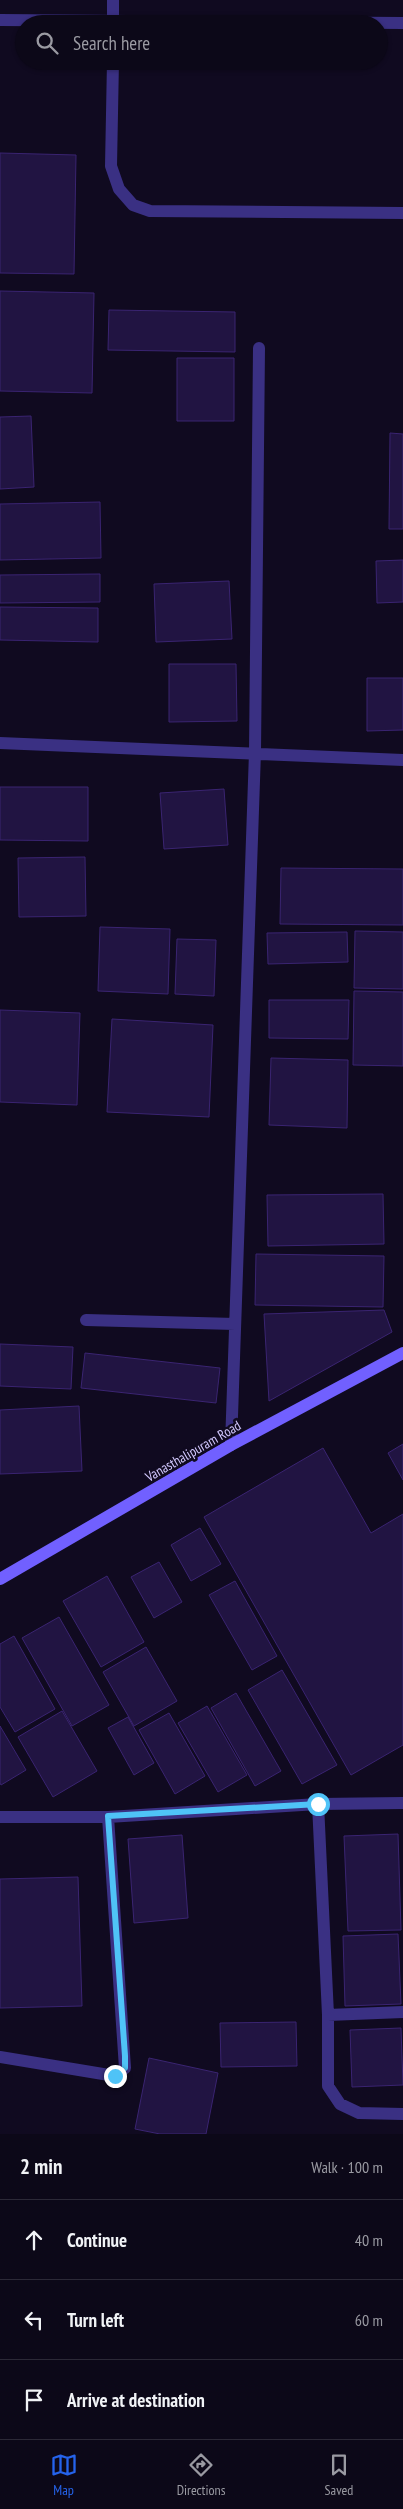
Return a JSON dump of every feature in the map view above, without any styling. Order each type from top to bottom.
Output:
[{"type":"street","points":[[113,0],[113,15]]},
{"type":"street","points":[[0,20],[15,20]]},
{"type":"street","points":[[388,23],[403,23]]},
{"type":"street","points":[[113,70],[111,166],[119,189],[133,205],[150,210],[403,213]]},
{"type":"street","points":[[231,1445],[255,752],[259,348]]},
{"type":"street","points":[[0,743],[255,752],[403,760]]},
{"type":"street","points":[[86,1320],[235,1324]]},
{"type":"street","name":"Vanasthalipuram Road","points":[[0,1579],[231,1445],[403,1353]]},
{"type":"street","points":[[0,1817],[108,1816],[318,1804],[403,1803]]},
{"type":"street","points":[[318,1804],[328,2015],[328,2086],[340,2104],[359,2113],[403,2114]]},
{"type":"street","points":[[0,2057],[115,2076],[125,2068],[108,1816]]},
{"type":"street","points":[[328,2015],[403,2012]]},
{"type":"building","points":[[0,153],[76,155],[74,274],[0,273]]},
{"type":"building","points":[[0,291],[94,293],[92,393],[0,391]]},
{"type":"building","points":[[109,310],[235,312],[235,352],[108,350]]},
{"type":"building","points":[[177,358],[234,358],[234,421],[177,421]]},
{"type":"building","points":[[31,416],[34,487],[0,489],[0,417]]},
{"type":"building","points":[[390,433],[403,434],[403,529],[389,529]]},
{"type":"building","points":[[100,502],[101,558],[0,560],[0,504]]},
{"type":"building","points":[[403,560],[403,602],[377,603],[376,561]]},
{"type":"building","points":[[100,574],[100,602],[0,603],[0,575]]},
{"type":"building","points":[[229,581],[232,639],[156,642],[154,584]]},
{"type":"building","points":[[0,607],[98,608],[98,642],[0,640]]},
{"type":"building","points":[[169,664],[236,664],[237,721],[169,722]]},
{"type":"building","points":[[367,678],[403,678],[403,730],[367,731]]},
{"type":"building","points":[[0,787],[88,787],[88,841],[0,840]]},
{"type":"building","points":[[224,789],[228,845],[164,849],[160,793]]},
{"type":"building","points":[[85,857],[86,916],[19,917],[18,858]]},
{"type":"building","points":[[281,868],[403,869],[403,925],[280,924]]},
{"type":"building","points":[[100,927],[170,929],[168,994],[98,991]]},
{"type":"building","points":[[355,931],[403,932],[403,989],[354,988]]},
{"type":"building","points":[[347,932],[348,962],[268,964],[267,933]]},
{"type":"building","points":[[177,939],[216,940],[214,996],[175,994]]},
{"type":"building","points":[[354,991],[403,992],[403,1066],[353,1065]]},
{"type":"building","points":[[269,1000],[349,1000],[348,1039],[269,1038]]},
{"type":"building","points":[[0,1010],[80,1013],[77,1105],[0,1102]]},
{"type":"building","points":[[112,1019],[213,1025],[209,1117],[107,1112]]},
{"type":"building","points":[[271,1058],[348,1060],[347,1128],[269,1125]]},
{"type":"building","points":[[383,1194],[384,1244],[268,1246],[267,1195]]},
{"type":"building","points":[[256,1254],[384,1256],[383,1307],[255,1305]]},
{"type":"building","points":[[384,1310],[392,1332],[269,1401],[264,1314]]},
{"type":"building","points":[[0,1344],[73,1347],[71,1389],[0,1386]]},
{"type":"building","points":[[85,1353],[220,1368],[216,1403],[81,1388]]},
{"type":"building","points":[[79,1406],[82,1471],[0,1474],[0,1410]]},
{"type":"building","points":[[403,1444],[403,1480],[388,1453]]},
{"type":"building","points":[[323,1448],[371,1533],[403,1514],[403,1745],[351,1775],[204,1517]]},
{"type":"building","points":[[200,1528],[221,1564],[191,1581],[171,1545]]},
{"type":"building","points":[[159,1562],[182,1602],[154,1618],[131,1577]]},
{"type":"building","points":[[107,1576],[144,1642],[101,1667],[63,1601]]},
{"type":"building","points":[[235,1581],[277,1656],[252,1670],[209,1595]]},
{"type":"building","points":[[59,1617],[109,1705],[72,1726],[22,1638]]},
{"type":"building","points":[[14,1636],[55,1709],[15,1732],[0,1707],[0,1644]]},
{"type":"building","points":[[146,1647],[177,1701],[134,1726],[103,1672]]},
{"type":"building","points":[[282,1670],[337,1765],[302,1784],[248,1690]]},
{"type":"building","points":[[236,1693],[281,1771],[255,1786],[211,1708]]},
{"type":"building","points":[[207,1706],[247,1775],[218,1792],[178,1723]]},
{"type":"building","points":[[62,1711],[97,1771],[53,1797],[18,1737]]},
{"type":"building","points":[[169,1713],[205,1776],[175,1794],[139,1730]]},
{"type":"building","points":[[128,1717],[154,1763],[134,1775],[108,1728]]},
{"type":"building","points":[[0,1726],[26,1770],[1,1785],[0,1783]]},
{"type":"building","points":[[398,1834],[401,1930],[348,1931],[344,1836]]},
{"type":"building","points":[[182,1835],[188,1918],[134,1923],[128,1839]]},
{"type":"building","points":[[78,1877],[82,2006],[0,2008],[0,1879]]},
{"type":"building","points":[[398,1934],[401,2004],[345,2006],[343,1936]]},
{"type":"building","points":[[296,2022],[297,2066],[221,2067],[220,2023]]},
{"type":"building","points":[[401,2028],[403,2085],[352,2087],[350,2030]]},
{"type":"building","points":[[149,2058],[218,2073],[206,2134],[160,2134],[135,2129]]},
{"type":"route","points":[[115,2076],[125,2068],[125,2056],[108,1816],[318,1804]]}]
